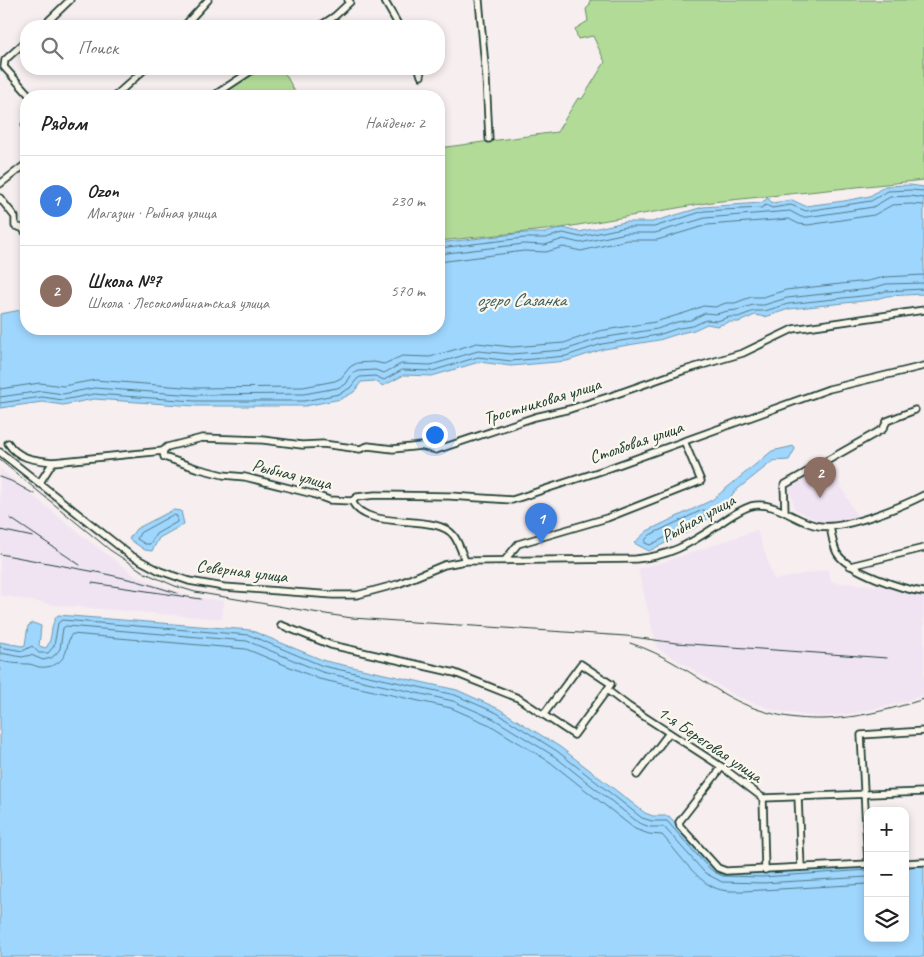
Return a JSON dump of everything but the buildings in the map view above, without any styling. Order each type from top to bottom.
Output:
[{"type":"street","points":[[49,20],[70,0]]},
{"type":"street","points":[[190,20],[208,0]]},
{"type":"street","points":[[384,0],[396,20]]},
{"type":"street","points":[[479,0],[489,139]]},
{"type":"street","points":[[329,20],[351,1]]},
{"type":"street","points":[[20,46],[5,60],[4,67],[25,90]]},
{"type":"street","points":[[122,90],[138,75]]},
{"type":"street","points":[[222,90],[245,75]]},
{"type":"street","points":[[0,184],[20,169]]},
{"type":"street","points":[[0,198],[15,217],[15,226],[20,227]]},
{"type":"street","name":"Тростниковая улица","points":[[163,451],[167,447],[202,438],[263,440],[302,445],[322,444],[360,448],[368,446],[393,449],[421,446],[436,450],[535,417],[570,409],[685,370],[743,353],[793,329],[924,310]]},
{"type":"street","name":"Столбовая улица","points":[[352,501],[357,497],[375,495],[450,496],[512,500],[829,389],[924,366]]},
{"type":"street","points":[[785,512],[784,485],[883,429],[887,421],[915,410]]},
{"type":"street","name":"Рыбная улица","points":[[505,560],[518,544],[607,518],[701,481],[684,441]]},
{"type":"street","points":[[8,443],[12,450],[31,460],[53,462],[163,451]]},
{"type":"street","name":"Рыбная улица","points":[[163,451],[164,456],[196,468],[223,475],[245,477],[313,494],[329,500],[352,501],[356,507],[374,517],[404,522],[420,522],[446,529],[454,536],[465,561],[636,559],[656,557],[676,551],[690,544],[732,516],[752,506],[769,506],[809,524],[830,527]]},
{"type":"street","points":[[0,452],[39,484],[53,462]]},
{"type":"street","name":"Северная улица","points":[[39,484],[130,554],[160,571],[189,581],[224,587],[333,595],[357,594],[398,584],[444,565],[465,561]]},
{"type":"street","points":[[924,495],[907,504],[842,525],[830,527],[837,553],[850,566],[863,573],[906,588],[924,592]]},
{"type":"street","points":[[850,566],[924,548]]},
{"type":"street","points":[[281,625],[331,645],[455,673],[505,692],[544,714],[574,735],[607,690]]},
{"type":"street","name":"1-я Береговая улица","points":[[544,714],[581,664],[611,684],[607,690],[722,767],[763,798],[863,796],[924,792]]},
{"type":"street","points":[[722,767],[679,822],[680,826],[718,868],[726,871],[765,870],[868,864],[861,735],[924,731]]},
{"type":"street","points":[[637,775],[669,733]]},
{"type":"street","points":[[798,797],[801,867]]},
{"type":"street","points":[[763,798],[765,870]]},
{"type":"street","points":[[909,863],[924,862]]},
{"type":"shaded area","points":[[831,466],[857,517],[822,523],[795,509],[789,486]]},
{"type":"shaded area","points":[[0,469],[134,575],[187,596],[224,601],[222,619],[55,605],[0,595]]},
{"type":"shaded area","points":[[757,530],[774,580],[828,569],[831,582],[902,588],[924,595],[924,695],[896,704],[854,713],[820,717],[777,711],[738,697],[657,648],[638,569]]},
{"type":"green space","points":[[590,0],[924,0],[924,180],[712,202],[555,229],[445,240],[445,147],[557,132],[578,98],[582,99],[605,62],[593,36],[578,39],[575,29],[588,21],[586,9],[590,5]]},
{"type":"green space","points":[[249,75],[286,75],[294,90],[228,90]]},
{"type":"water","name":"озеро Сазанка","points":[[910,185],[924,187],[924,294],[887,296],[872,300],[789,309],[765,317],[755,315],[739,322],[729,322],[717,326],[707,324],[694,330],[659,340],[604,349],[567,361],[511,366],[479,362],[432,376],[404,375],[383,386],[375,381],[361,382],[354,392],[341,399],[305,406],[195,406],[94,399],[63,405],[42,402],[0,408],[0,314],[20,310],[20,335],[445,335],[445,242],[524,233],[544,233],[563,228],[579,232],[625,222],[652,222],[703,207],[761,203],[768,198],[772,203],[792,200],[805,206],[870,196],[885,186]]},
{"type":"water","points":[[794,446],[795,449],[789,460],[773,461],[734,492],[722,509],[688,532],[649,551],[634,543],[647,531],[712,500],[772,451]]},
{"type":"water","points":[[173,510],[181,511],[184,524],[159,538],[152,551],[145,550],[129,539],[136,529]]},
{"type":"water","points":[[58,615],[250,630],[325,661],[457,690],[499,709],[560,747],[645,813],[653,816],[669,816],[717,868],[744,873],[864,865],[864,942],[909,942],[909,867],[924,866],[924,957],[0,957],[0,642],[25,645],[28,626],[33,623],[41,626],[39,646],[46,648]]},
{"type":"railway","points":[[0,460],[110,550],[145,573],[195,592],[352,618],[626,636],[676,643],[887,658]]},
{"type":"railway","points":[[0,477],[34,494]]},
{"type":"railway","points":[[10,518],[80,565]]},
{"type":"railway","points":[[0,530],[33,537]]},
{"type":"railway","points":[[0,554],[101,573],[177,593]]},
{"type":"railway","points":[[92,583],[201,599]]},
{"type":"railway","points":[[630,643],[667,659],[724,694],[749,706],[773,714],[798,718],[848,717],[873,713],[924,699]]},
{"type":"place","name":"Школа №7","points":[[820,498]]},
{"type":"place","name":"Ozon","points":[[541,544]]}]
